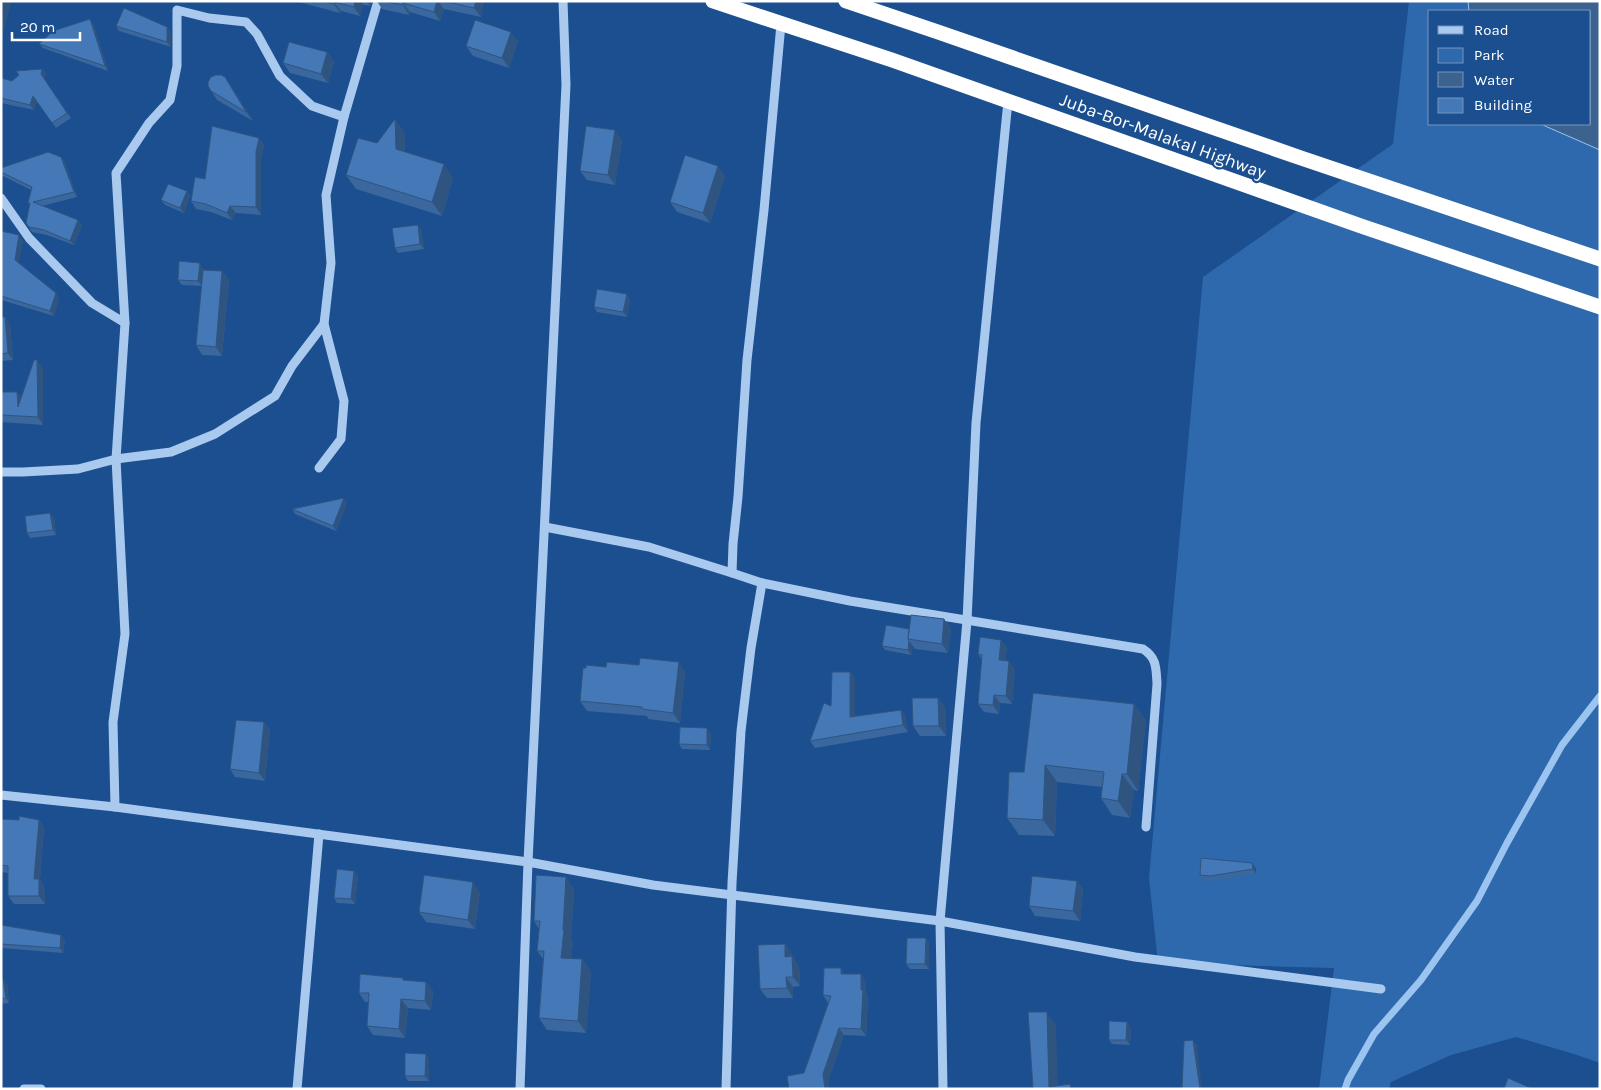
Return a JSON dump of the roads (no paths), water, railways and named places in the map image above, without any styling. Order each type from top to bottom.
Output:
[{"type":"highway","name":"Juba-Bor-Malakal Highway","points":[[712,1],[892,60],[1361,226],[1600,307]]},
{"type":"highway","name":"Juba-Bor-Malakal Highway","points":[[846,1],[1600,259]]},
{"type":"street","points":[[319,468],[341,439],[344,401],[324,324],[331,263],[326,195],[344,117],[378,1]]},
{"type":"street","points":[[520,1089],[528,862],[566,85],[563,1]]},
{"type":"street","points":[[115,807],[114,722],[125,634],[116,459],[125,323],[116,173],[149,123],[170,100],[177,66],[177,10],[209,18],[246,22],[257,34],[280,76],[312,106],[344,117]]},
{"type":"street","points":[[732,573],[747,360],[764,210],[780,24]]},
{"type":"street","points":[[943,1089],[940,921],[967,621],[976,423],[1008,101]]},
{"type":"street","points":[[1,198],[29,238],[92,303],[125,323]]},
{"type":"street","points":[[1,472],[78,468],[116,459],[171,452],[215,434],[275,396],[292,366],[324,324]]},
{"type":"street","points":[[545,527],[649,547],[762,584],[967,621],[1143,649],[1151,654],[1156,668],[1157,684],[1146,827]]},
{"type":"street","points":[[726,1089],[731,894],[741,730],[750,648],[762,584]]},
{"type":"street","points":[[1,794],[115,807],[528,862],[653,885],[940,921],[1135,957],[1381,989]]},
{"type":"street","points":[[297,1089],[319,834]]},
{"type":"street","points":[[24,1089],[41,1089]]},
{"type":"water","points":[[1468,1],[1600,1],[1600,150],[1544,125],[1591,125],[1591,10],[1469,10]]},
{"type":"waterway","points":[[1345,1089],[1348,1080],[1374,1034],[1421,980],[1477,901],[1562,745],[1600,696]]}]
